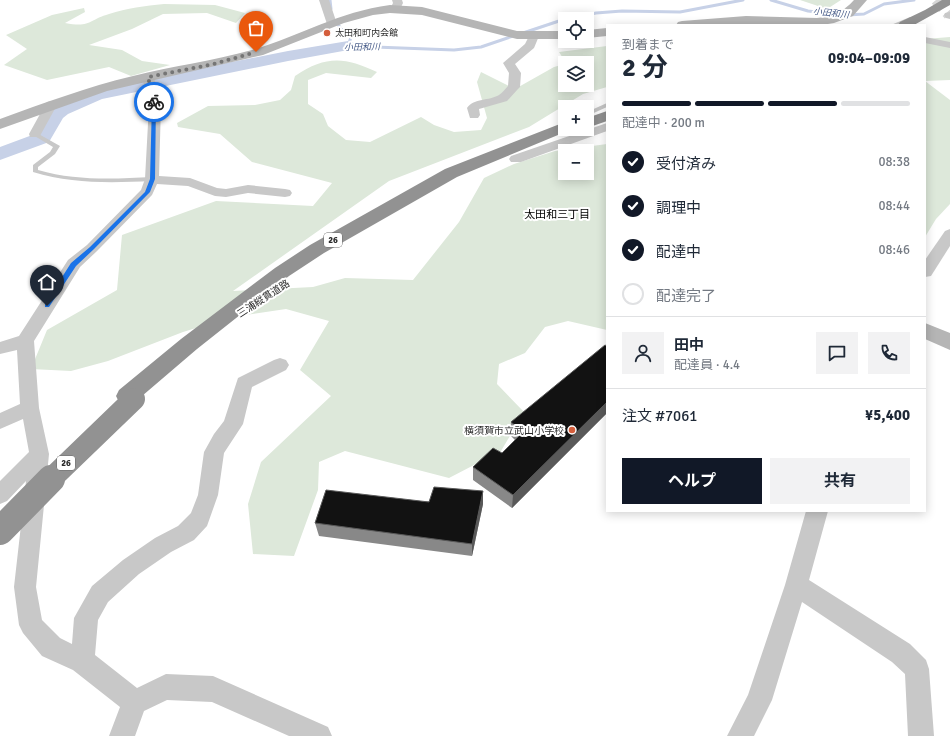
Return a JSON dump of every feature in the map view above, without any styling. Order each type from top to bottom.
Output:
[{"type":"highway","points":[[906,24],[938,8],[950,0]]},
{"type":"highway","points":[[915,24],[950,12]]},
{"type":"highway","points":[[594,117],[606,112]]},
{"type":"highway","points":[[594,121],[606,116]]},
{"type":"highway","name":"三浦縦貫道路","points":[[0,530],[131,398],[195,339],[282,272],[317,249],[437,180],[512,154],[558,131]]},
{"type":"highway","name":"三浦縦貫道路","points":[[0,518],[66,452],[194,347],[239,313],[280,286],[482,167],[505,155],[558,134]]},
{"type":"street","points":[[324,0],[332,24]]},
{"type":"street","points":[[695,24],[746,20],[817,22],[830,20],[849,13],[862,0]]},
{"type":"street","points":[[0,124],[84,94],[148,77],[227,61],[260,51],[332,24],[396,4],[516,35],[558,36]]},
{"type":"street","points":[[594,33],[606,32]]},
{"type":"street","points":[[474,115],[473,108],[478,105],[503,98],[514,87],[515,73],[509,63],[530,46],[534,36]]},
{"type":"street","points":[[926,40],[950,45]]},
{"type":"street","points":[[135,702],[82,662],[51,647],[30,625],[25,587],[39,454],[30,408],[25,341],[74,264],[92,248],[147,192],[152,179],[154,105],[148,77]]},
{"type":"street","points":[[35,134],[51,105]]},
{"type":"street","points":[[512,154],[606,127]]},
{"type":"street","points":[[152,179],[190,182],[215,192],[226,193],[248,189],[285,193]]},
{"type":"street","points":[[926,270],[950,234]]},
{"type":"street","points":[[926,330],[950,342]]},
{"type":"street","points":[[0,348],[25,341]]},
{"type":"street","points":[[82,662],[86,618],[100,594],[131,567],[163,545],[186,533],[199,519],[208,494],[214,452],[233,424],[244,383],[280,365]]},
{"type":"street","points":[[0,421],[30,408]]},
{"type":"street","points":[[0,495],[39,454]]},
{"type":"street","points":[[740,736],[759,700],[796,585],[817,512]]},
{"type":"street","points":[[796,585],[901,653],[917,669],[921,736]]},
{"type":"street","points":[[122,736],[135,702],[166,687],[213,690],[319,736]]},
{"type":"lane","points":[[897,24],[938,8]]},
{"type":"lane","points":[[594,111],[606,105]]},
{"type":"lane","points":[[512,154],[526,139],[558,126]]},
{"type":"lane","points":[[35,134],[57,146],[53,153],[35,166],[35,171],[46,175],[90,181],[152,179]]},
{"type":"green space","points":[[800,0],[841,0],[827,9]]},
{"type":"green space","points":[[164,4],[215,5],[245,13],[236,23],[207,13],[163,14],[132,29],[89,45],[122,50],[142,61],[170,65],[131,76],[109,67],[47,80],[4,65],[27,49],[6,35],[52,15],[84,8],[85,12],[65,23],[80,25],[89,23],[102,16],[123,10]]},
{"type":"green space","points":[[950,37],[950,80],[926,81],[926,39]]},
{"type":"green space","points":[[606,46],[606,87],[594,91],[594,56],[562,56],[559,52]]},
{"type":"green space","points":[[336,60],[355,63],[377,72],[371,78],[326,73],[308,80],[308,104],[323,114],[328,126],[346,140],[370,142],[421,117],[434,125],[454,132],[481,130],[487,118],[477,82],[481,72],[515,89],[558,66],[558,92],[590,92],[573,100],[558,100],[558,109],[529,127],[389,181],[233,291],[313,287],[345,278],[413,280],[459,222],[484,178],[514,164],[558,151],[558,180],[594,180],[594,146],[606,144],[606,330],[568,321],[545,327],[525,353],[499,364],[497,384],[524,412],[501,451],[449,478],[345,451],[319,462],[318,490],[294,556],[253,554],[248,504],[261,462],[331,396],[300,370],[329,321],[286,309],[232,317],[183,332],[108,361],[71,371],[31,369],[47,330],[117,290],[122,235],[216,201],[313,206],[332,183],[252,162],[220,134],[178,127],[177,123],[208,106],[255,105],[280,100],[291,90],[295,76],[316,64]]},
{"type":"green space","points":[[926,82],[950,100],[950,204],[936,219],[926,235]]},
{"type":"building","points":[[606,346],[606,403],[513,495],[473,467],[493,448],[502,453],[523,432],[511,422]]},
{"type":"building","points":[[434,487],[483,491],[472,544],[315,523],[326,490],[429,502]]},
{"type":"waterway","points":[[330,0],[331,9]]},
{"type":"waterway","name":"小田和川","points":[[523,33],[559,21],[596,13],[622,11],[680,12],[743,0]]},
{"type":"waterway","name":"小田和川","points":[[771,0],[808,11],[841,15]]},
{"type":"waterway","name":"小田和川","points":[[848,15],[864,14],[884,4],[914,0]]},
{"type":"waterway","name":"小田和川","points":[[336,21],[341,29],[351,37],[348,46],[454,50],[481,47],[516,35]]},
{"type":"waterway","name":"小田和川","points":[[0,154],[42,138],[56,115],[62,110],[96,95],[119,89],[288,56],[348,46]]},
{"type":"tunnel","points":[[936,0],[949,15]]},
{"type":"way so far","points":[[154,102],[148,77],[227,61],[256,52]]},
{"type":"place","name":"太田和町内会館","points":[[327,33]]},
{"type":"place","name":"横須賀市立武山小学校","points":[[572,430]]},
{"type":"district","name":"太田和三丁目","points":[[557,214]]},
{"type":"route","points":[[47,306],[74,264],[92,248],[147,192],[152,179],[154,102]]}]
